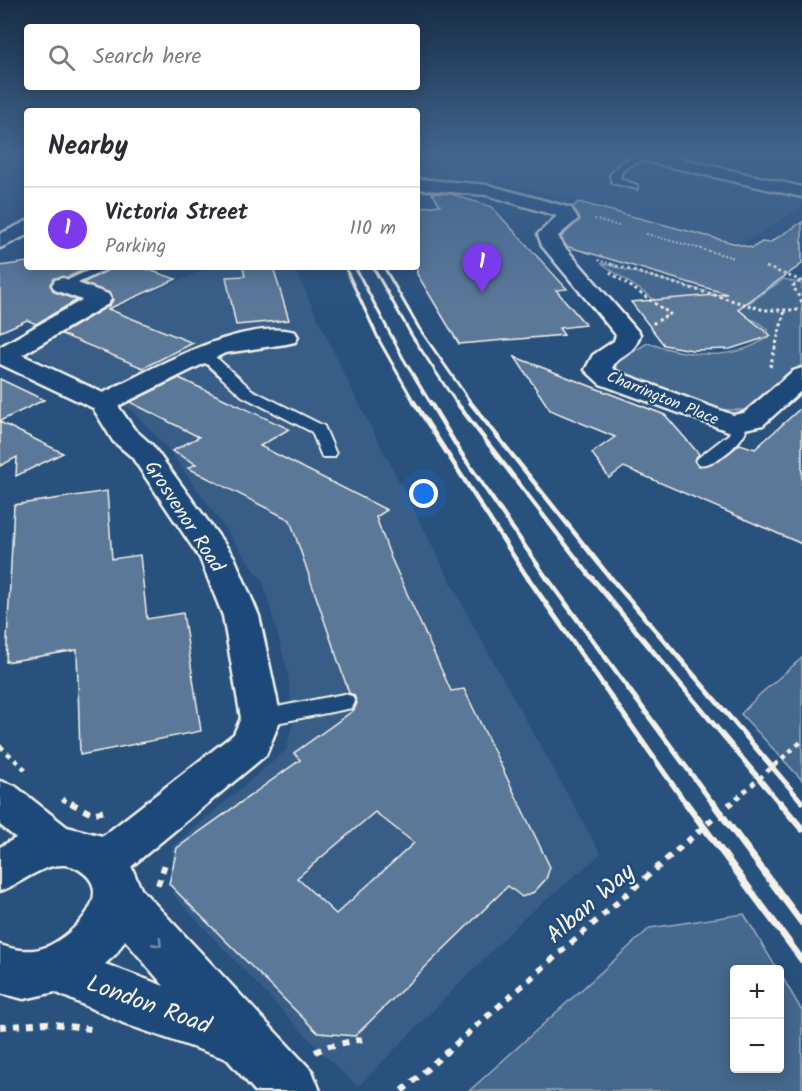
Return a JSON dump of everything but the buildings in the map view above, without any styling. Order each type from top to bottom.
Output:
[{"type":"street","points":[[546,207],[564,212],[568,219],[549,234],[552,246],[621,323],[627,336]]},
{"type":"street","points":[[0,242],[24,229]]},
{"type":"street","points":[[2,355],[100,299],[63,285]]},
{"type":"street","name":"Charrington Place","points":[[627,336],[625,345],[602,360],[598,370],[609,378],[731,424],[753,419],[802,376]]},
{"type":"street","points":[[2,355],[104,403],[199,355],[232,343],[286,337]]},
{"type":"street","name":"Grosvenor Road","points":[[104,403],[123,435],[142,451],[217,557],[241,616],[261,718]]},
{"type":"street","points":[[129,884],[251,744],[261,718]]},
{"type":"street","name":"London Road","points":[[16,788],[57,845]]},
{"type":"street","name":"London Road","points":[[0,871],[32,851],[57,845],[77,846],[129,884],[241,1036]]},
{"type":"street","name":"London Road","points":[[22,975],[83,954],[100,938],[114,917],[129,884]]},
{"type":"street","name":"London Road","points":[[22,975],[128,1000],[241,1036],[299,1073]]},
{"type":"lane","points":[[63,285],[99,270]]},
{"type":"lane","points":[[199,355],[213,362],[247,393],[319,429],[328,454]]},
{"type":"lane","name":"Charrington Place","points":[[704,461],[736,436],[738,430],[731,424]]},
{"type":"lane","points":[[261,718],[344,702]]},
{"type":"path","points":[[646,234],[735,258]]},
{"type":"path","points":[[552,246],[764,310],[802,310]]},
{"type":"path","points":[[587,256],[670,314],[627,336]]},
{"type":"path","points":[[766,267],[802,281]]},
{"type":"path","points":[[802,281],[793,286],[802,302]]},
{"type":"path","points":[[780,394],[764,388],[785,310]]},
{"type":"path","name":"Alban Way","points":[[402,1091],[802,741]]},
{"type":"path","points":[[0,746],[16,788]]},
{"type":"path","points":[[60,797],[92,814],[111,809]]},
{"type":"path","points":[[129,884],[158,885],[168,856]]},
{"type":"path","points":[[299,1073],[330,1046],[368,1038]]},
{"type":"shaded area","points":[[602,207],[802,207],[741,244]]},
{"type":"shaded area","points":[[601,263],[749,303],[784,279],[802,284],[802,364],[746,410],[713,410],[619,375],[615,364],[647,343],[694,354],[726,354],[755,345],[769,336],[768,330],[756,321],[735,315],[674,313]]},
{"type":"shaded area","points":[[204,270],[295,270],[346,378],[473,625],[601,854],[522,920],[358,1087],[321,1052],[174,896],[172,847],[286,750],[293,721],[288,674],[263,582],[169,450],[131,410],[14,344],[102,314]]},
{"type":"shaded area","points":[[802,658],[802,780],[741,714]]},
{"type":"shaded area","points":[[744,914],[775,965],[730,965],[730,1073],[784,1073],[784,980],[802,1011],[802,1091],[469,1091],[650,928]]},
{"type":"railway","points":[[346,270],[380,342],[415,404]]},
{"type":"railway","points":[[357,270],[403,358],[431,404]]},
{"type":"railway","points":[[375,270],[412,336],[457,404]]},
{"type":"railway","points":[[386,270],[419,328],[472,404]]},
{"type":"railway","points":[[414,402],[529,580]]},
{"type":"railway","points":[[430,402],[461,453],[548,580]]},
{"type":"railway","points":[[456,402],[593,580]]},
{"type":"railway","points":[[470,402],[612,580]]},
{"type":"railway","points":[[528,578],[687,805]]},
{"type":"railway","points":[[547,578],[714,805]]},
{"type":"railway","points":[[592,578],[781,805]]},
{"type":"railway","points":[[611,578],[802,802]]},
{"type":"railway","points":[[686,803],[802,960]]},
{"type":"railway","points":[[713,803],[802,923]]},
{"type":"railway","points":[[780,803],[802,829]]},
{"type":"place","name":"Victoria Street","points":[[482,293]]}]
